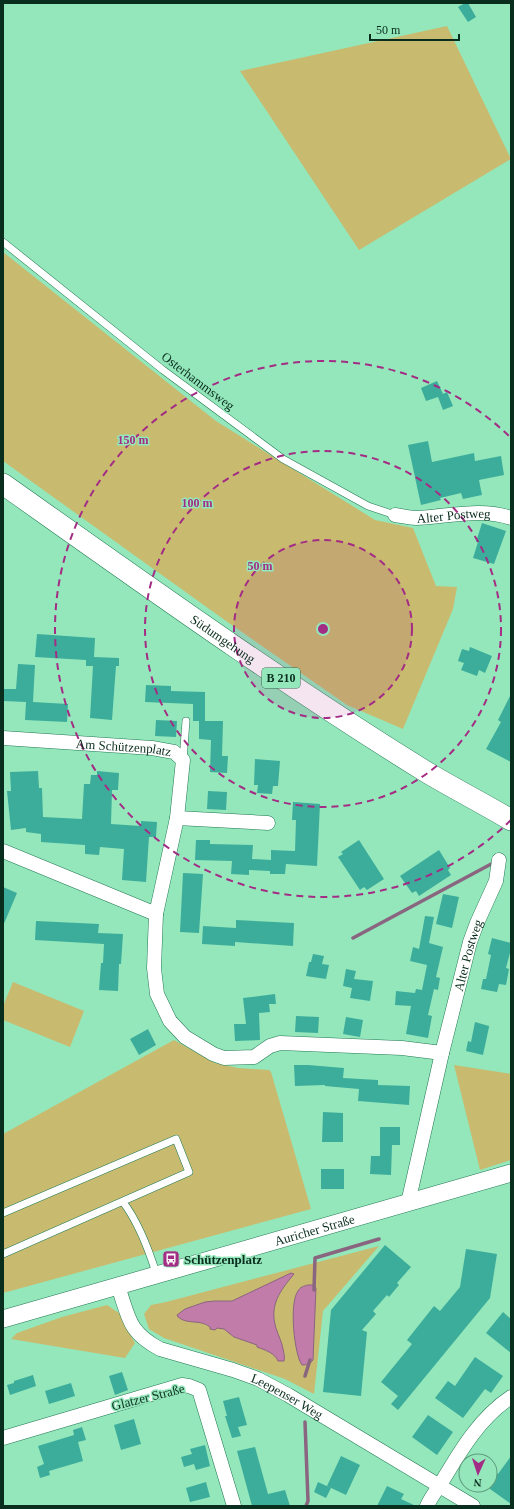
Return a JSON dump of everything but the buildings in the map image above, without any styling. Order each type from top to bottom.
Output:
[{"type":"main road","name":"Südumgehung","points":[[3,484],[241,652],[411,762],[511,820]]},
{"type":"street","name":"Alter Postweg","points":[[395,515],[414,518],[481,512],[500,514],[511,518]]},
{"type":"street","name":"Am Schützenplatz","points":[[3,738],[152,748],[174,752],[183,760],[177,818],[156,914],[154,968],[157,994],[170,1021],[185,1037],[212,1054],[224,1058],[254,1057],[270,1046],[280,1043],[402,1048],[442,1053]]},
{"type":"street","points":[[177,818],[268,823]]},
{"type":"street","points":[[3,851],[156,914]]},
{"type":"street","name":"Alter Postweg","points":[[408,1202],[442,1053],[470,942],[496,881],[499,860]]},
{"type":"street","name":"Auricher Straße","points":[[3,1320],[511,1173]]},
{"type":"street","name":"Leepenser Weg","points":[[118,1286],[131,1325],[140,1336],[150,1344],[160,1349],[233,1370],[258,1379],[288,1395],[473,1506]]},
{"type":"street","name":"Glatzer Straße","points":[[3,1438],[182,1385],[189,1386],[199,1390],[234,1506]]},
{"type":"street","points":[[427,1506],[456,1457],[492,1413],[511,1397]]},
{"type":"lane","name":"Osterhammsweg","points":[[3,242],[163,370],[283,459],[368,506],[395,515]]},
{"type":"lane","points":[[183,760],[186,721]]},
{"type":"lane","points":[[3,1213],[176,1139],[189,1172],[3,1254]]},
{"type":"lane","points":[[123,1202],[128,1208],[147,1247],[158,1276]]},
{"type":"shaded area","points":[[447,26],[511,159],[359,250],[240,71]]},
{"type":"shaded area","points":[[3,252],[216,421],[375,520],[413,528],[436,586],[457,587],[453,609],[403,729],[347,705],[226,621],[3,461]]},
{"type":"shaded area","points":[[13,982],[84,1011],[70,1047],[3,1020],[3,1006]]},
{"type":"shaded area","name":"Schützenplatz","points":[[174,1040],[215,1063],[238,1068],[269,1070],[271,1072],[311,1209],[3,1293],[3,1134]]},
{"type":"shaded area","points":[[454,1065],[511,1074],[511,1160],[480,1170]]},
{"type":"shaded area","points":[[379,1246],[323,1311],[314,1394],[285,1379],[164,1338],[149,1329],[144,1314],[151,1305]]},
{"type":"shaded area","points":[[291,1273],[294,1274],[280,1292],[274,1312],[274,1320],[282,1346],[284,1361],[278,1361],[275,1356],[269,1352],[257,1347],[257,1345],[234,1337],[224,1329],[210,1329],[210,1327],[202,1323],[186,1321],[177,1315],[185,1309],[205,1302],[232,1301]]},
{"type":"shaded area","points":[[313,1285],[316,1288],[313,1360],[308,1364],[302,1365],[299,1359],[295,1340],[293,1317],[295,1297],[302,1287]]},
{"type":"shaded area","points":[[107,1305],[119,1313],[135,1343],[125,1358],[11,1339],[17,1333],[62,1317]]},
{"type":"waterway","points":[[353,938],[493,863]]},
{"type":"waterway","points":[[314,1290],[315,1258],[379,1239]]},
{"type":"waterway","points":[[305,1376],[310,1360]]},
{"type":"waterway","points":[[305,1422],[308,1501],[306,1506]]},
{"type":"place","name":"Schützenplatz","points":[[171,1259]]}]
